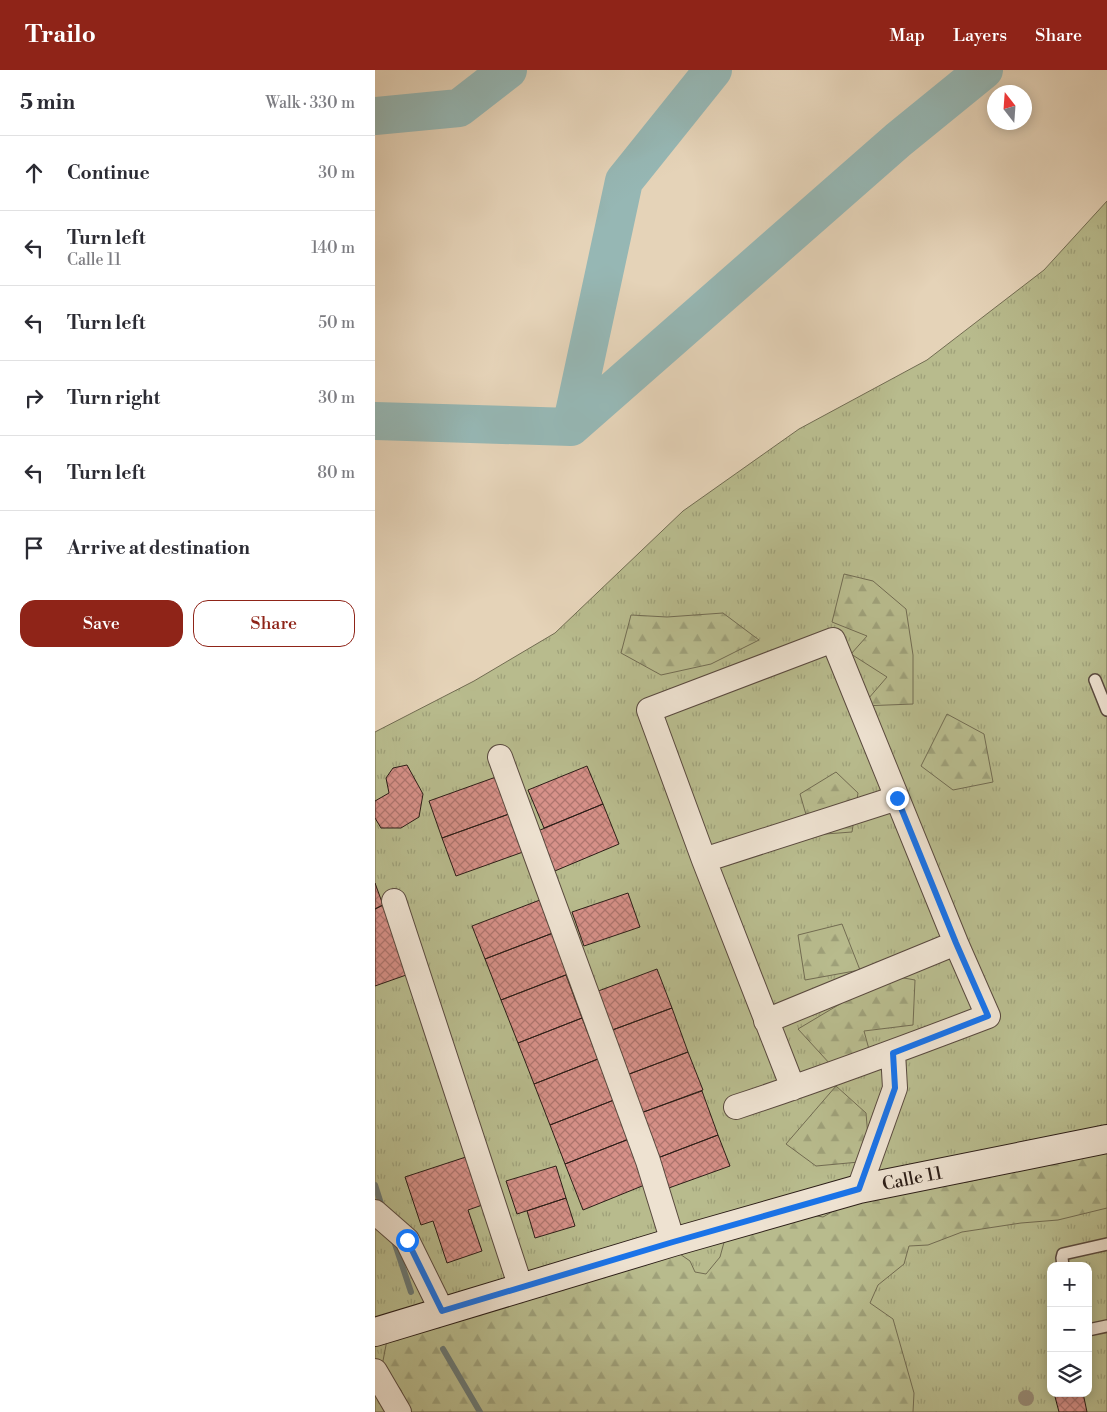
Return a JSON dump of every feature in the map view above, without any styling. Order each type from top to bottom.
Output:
[{"type":"main road","name":"Calle 11","points":[[375,1332],[673,1242],[859,1189],[1107,1139]]},
{"type":"street","points":[[735,1107],[793,1088],[893,1053],[988,1016],[956,943],[833,640],[649,710],[704,860],[793,1088]]},
{"type":"street","points":[[499,757],[649,1161],[673,1242]]},
{"type":"street","points":[[704,860],[897,798]]},
{"type":"street","points":[[395,901],[521,1288]]},
{"type":"street","points":[[766,1021],[956,943]]},
{"type":"street","points":[[859,1189],[895,1088],[893,1053]]},
{"type":"street","points":[[375,1212],[407,1240],[442,1311]]},
{"type":"street","points":[[375,1371],[399,1412]]},
{"type":"lane","points":[[1095,680],[1107,710]]},
{"type":"lane","points":[[1062,1262],[1063,1254],[1107,1244]]},
{"type":"lane","points":[[1092,1329],[1107,1326]]},
{"type":"green space","points":[[1107,201],[1107,1412],[375,1412],[375,732],[474,681],[555,633],[683,511],[799,429],[927,360],[1044,270]]},
{"type":"green space","points":[[844,574],[873,581],[906,609],[913,655],[913,704],[862,706],[887,677],[851,654],[867,636],[832,622]]},
{"type":"green space","points":[[723,613],[759,640],[711,664],[661,675],[621,653],[631,615],[667,617]]},
{"type":"green space","points":[[947,714],[984,734],[993,782],[953,790],[921,766]]},
{"type":"green space","points":[[836,772],[858,793],[852,832],[812,835],[800,794]]},
{"type":"green space","points":[[842,924],[860,970],[805,980],[798,935]]},
{"type":"green space","points":[[860,970],[915,980],[913,1025],[864,1031],[870,1053],[831,1065],[798,1029],[845,1001]]},
{"type":"green space","points":[[836,1086],[866,1113],[870,1161],[816,1166],[786,1144]]},
{"type":"green space","points":[[1107,1147],[1107,1208],[1058,1220],[1021,1223],[962,1232],[928,1245],[909,1246],[904,1264],[878,1285],[870,1303],[893,1319],[914,1393],[913,1412],[409,1412],[401,1390],[382,1366],[387,1340],[677,1252],[690,1261],[695,1272],[706,1274],[720,1257],[726,1235],[806,1214],[823,1217],[871,1195],[967,1182],[1071,1159]]},
{"type":"building","points":[[407,765],[423,794],[419,817],[401,828],[381,828],[375,818],[375,801],[389,793],[386,778],[393,768]]},
{"type":"building","points":[[587,766],[603,804],[544,828],[528,790]]},
{"type":"building","points":[[496,777],[509,814],[442,838],[429,801]]},
{"type":"building","points":[[603,804],[619,844],[550,873],[533,833]]},
{"type":"building","points":[[509,814],[523,852],[456,876],[442,838]]},
{"type":"building","points":[[375,883],[383,905],[375,909]]},
{"type":"building","points":[[628,893],[640,927],[584,946],[572,912]]},
{"type":"building","points":[[540,900],[553,933],[485,959],[472,926]]},
{"type":"building","points":[[383,905],[409,974],[375,986],[375,909]]},
{"type":"building","points":[[553,933],[568,974],[501,1000],[485,959]]},
{"type":"building","points":[[657,969],[672,1008],[607,1032],[593,993]]},
{"type":"building","points":[[566,975],[582,1018],[518,1043],[501,1000]]},
{"type":"building","points":[[672,1008],[688,1052],[624,1076],[607,1032]]},
{"type":"building","points":[[582,1018],[598,1059],[534,1084],[518,1043]]},
{"type":"building","points":[[688,1052],[703,1090],[638,1114],[624,1076]]},
{"type":"building","points":[[598,1059],[614,1100],[550,1125],[534,1084]]},
{"type":"building","points":[[702,1091],[718,1135],[655,1159],[638,1114]]},
{"type":"building","points":[[614,1100],[629,1139],[565,1164],[550,1125]]},
{"type":"building","points":[[718,1135],[730,1166],[666,1189],[655,1159]]},
{"type":"building","points":[[629,1139],[647,1184],[583,1210],[565,1164]]},
{"type":"building","points":[[475,1154],[491,1202],[468,1210],[482,1251],[447,1263],[433,1221],[421,1225],[405,1177]]},
{"type":"building","points":[[556,1166],[566,1198],[517,1214],[506,1181]]},
{"type":"building","points":[[566,1198],[575,1226],[535,1238],[527,1211]]},
{"type":"building","points":[[1055,1397],[1084,1397],[1087,1412],[1059,1412]]},
{"type":"waterway","points":[[375,116],[459,108],[508,70]]},
{"type":"waterway","points":[[375,421],[571,427],[624,181],[713,70]]},
{"type":"waterway","points":[[571,427],[898,140],[984,70]]},
{"type":"waterway","points":[[375,1185],[383,1210]]},
{"type":"waterway","points":[[393,1238],[411,1292]]},
{"type":"waterway","points":[[443,1349],[480,1412]]},
{"type":"route","points":[[407,1240],[442,1311],[859,1189],[895,1088],[893,1053],[988,1016],[897,798]]}]
